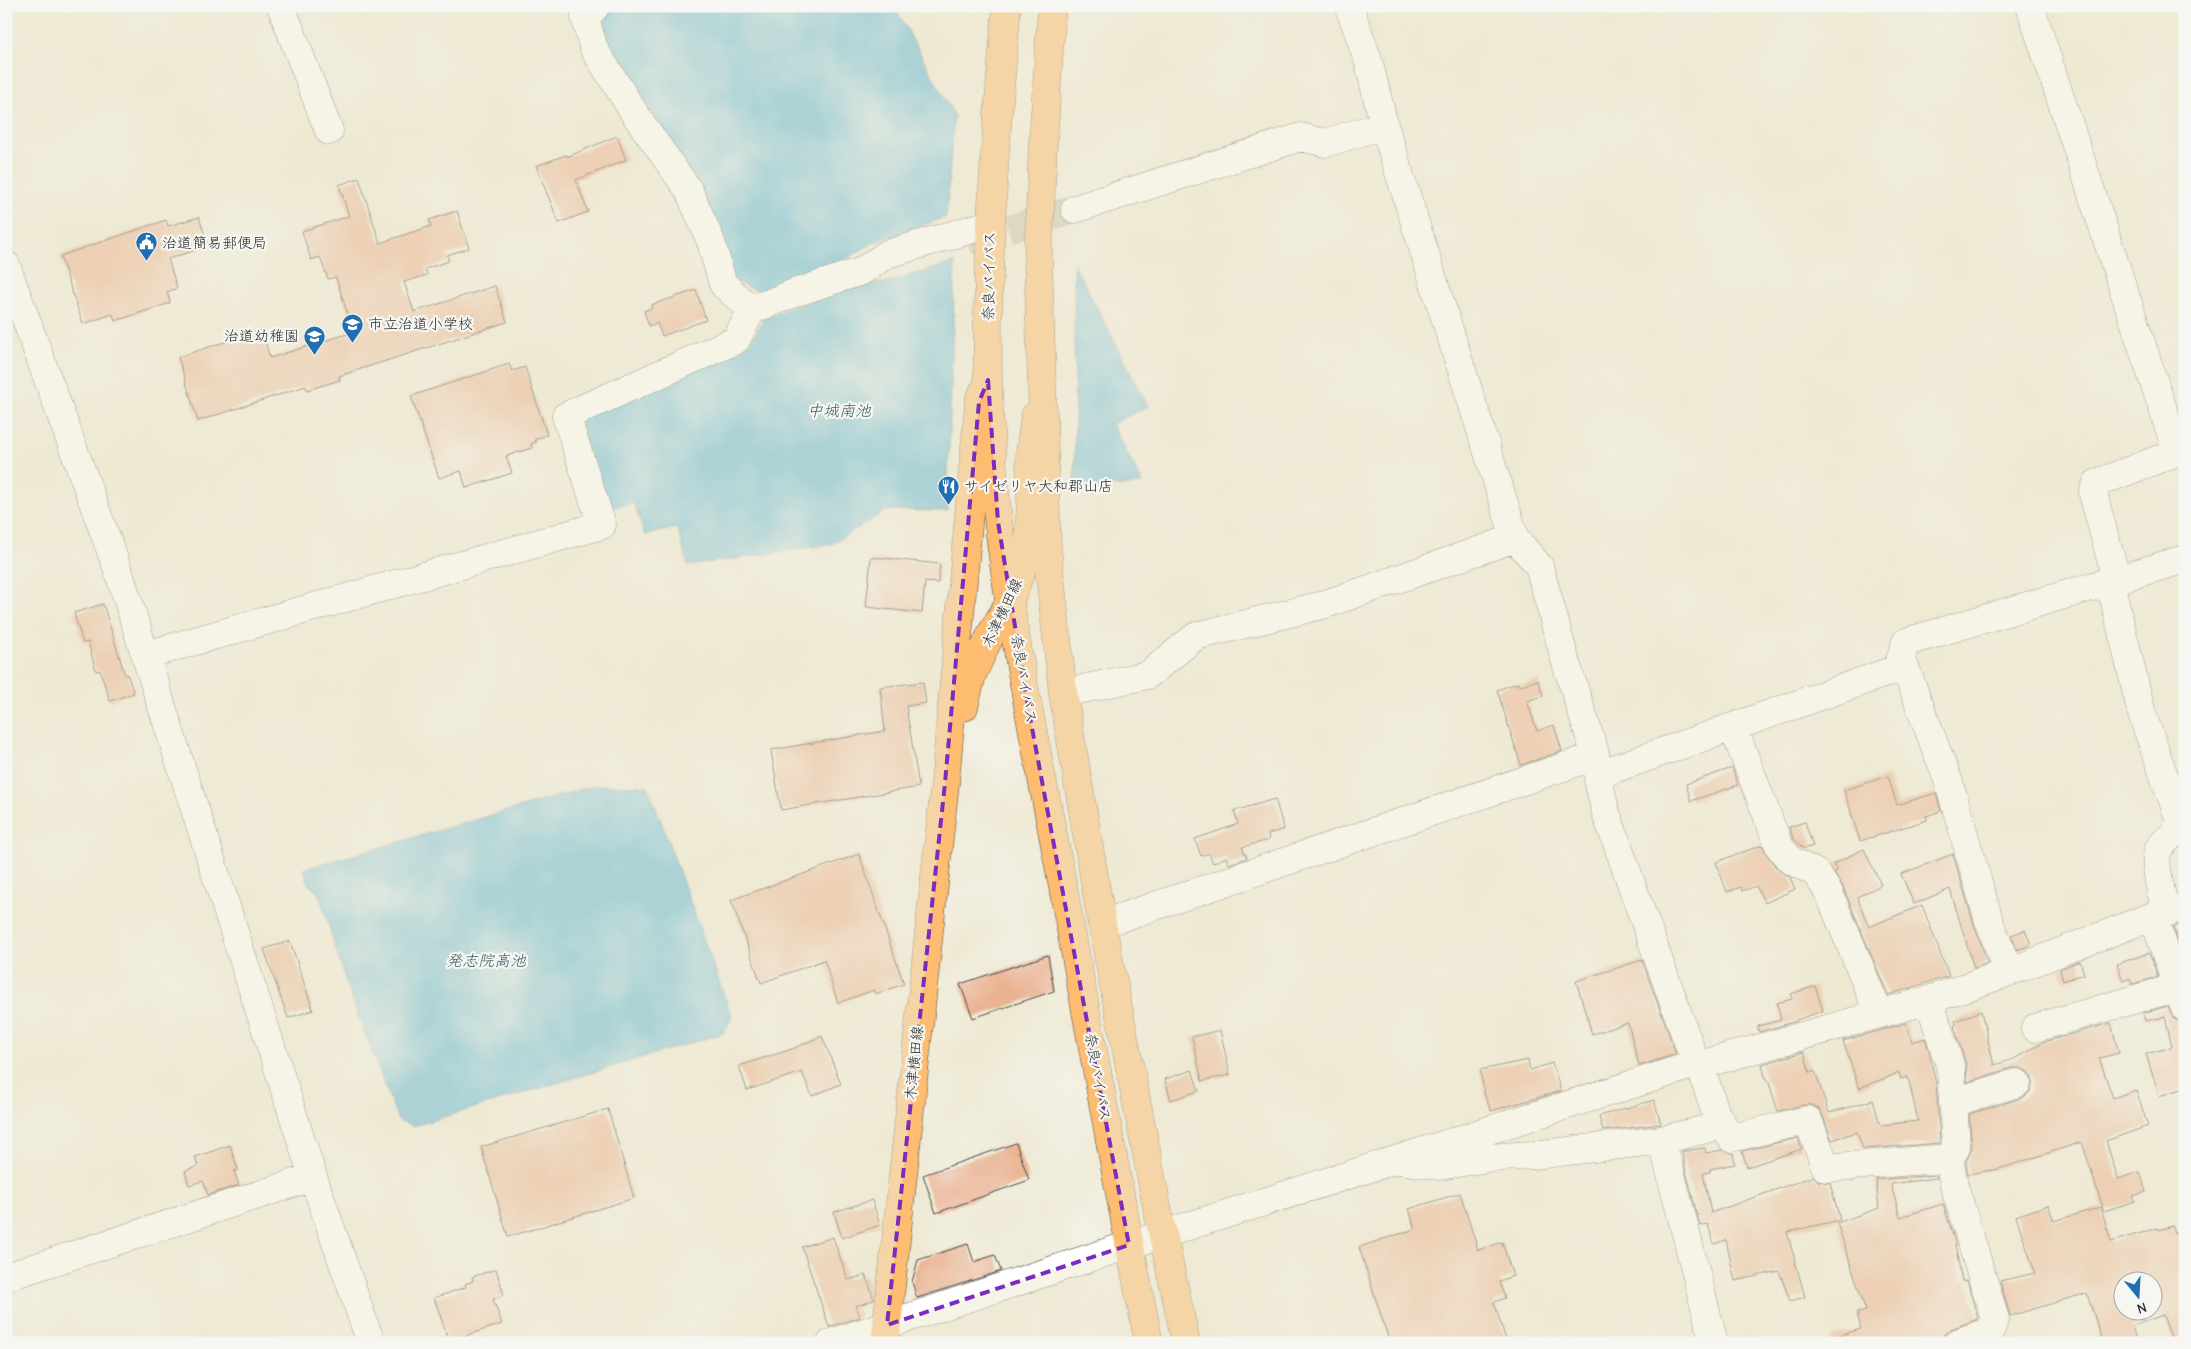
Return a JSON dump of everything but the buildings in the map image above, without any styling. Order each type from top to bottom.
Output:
[{"type":"main road","name":"奈良バイパス","points":[[1007,6],[990,224],[988,380],[998,522],[1029,712],[1149,1343]]},
{"type":"main road","points":[[1052,6],[1038,258],[1040,378],[1047,549],[1063,692],[1102,924],[1186,1343]]},
{"type":"main road","name":"木津横田線","points":[[945,783],[972,675],[991,634],[1010,601],[1027,555],[1030,453],[1040,378]]},
{"type":"main road","name":"木津横田線","points":[[886,1334],[945,783],[979,402],[988,380]]},
{"type":"street","points":[[281,6],[329,132]]},
{"type":"street","points":[[596,6],[585,18],[594,49],[635,114],[689,191],[711,242],[723,284],[752,310]]},
{"type":"street","points":[[1349,6],[1369,62],[1384,125],[1515,538],[1539,566],[1566,663],[1599,767],[1598,780],[1606,813],[1716,1114],[1731,1138],[1808,1120],[1826,1168],[1949,1158]]},
{"type":"street","points":[[2030,6],[2177,452],[2096,483],[2093,494],[2114,581],[2142,714],[2179,818],[2177,831],[2159,848],[2156,861],[2168,912],[2181,998],[2035,1028]]},
{"type":"street","points":[[1075,209],[1301,137],[1325,142],[1384,125]]},
{"type":"street","points":[[862,271],[887,254],[990,224]]},
{"type":"street","points":[[146,655],[602,524],[566,416],[736,340],[752,310],[862,271],[956,245]]},
{"type":"street","points":[[6,265],[119,573],[313,1177],[371,1343]]},
{"type":"street","points":[[1063,692],[1148,675],[1196,636],[1323,604],[1515,538]]},
{"type":"street","points":[[1102,924],[1581,761],[1599,767],[1733,727],[1897,669],[1906,642],[2185,559]]},
{"type":"street","points":[[1901,657],[1949,783],[1990,924],[2010,972]]},
{"type":"street","points":[[1733,727],[1779,846],[1790,860],[1816,873],[1828,893],[1879,1014]]},
{"type":"street","points":[[831,1343],[886,1334],[1163,1234],[1698,1064],[1929,1000],[2010,972],[2168,912]]},
{"type":"street","points":[[1929,1000],[1951,1069],[1956,1148],[1949,1158],[1954,1185],[1995,1319],[1990,1332],[1957,1343]]},
{"type":"street","points":[[1954,1102],[2017,1083]]},
{"type":"street","points":[[1398,1159],[1439,1166],[1488,1158],[1534,1155],[1662,1140],[1723,1125]]},
{"type":"street","points":[[1662,1140],[1714,1343]]},
{"type":"street","points":[[6,1277],[313,1177]]},
{"type":"highlighted area","points":[[988,380],[998,522],[1029,712],[1129,1245],[887,1325],[945,783],[979,402]]},
{"type":"water","points":[[614,6],[858,6],[897,11],[954,115],[946,217],[871,244],[848,258],[759,291],[735,282],[692,177],[643,98],[615,69],[594,22]]},
{"type":"water","name":"中城南池","points":[[955,262],[947,511],[887,510],[832,544],[688,566],[677,528],[645,535],[633,502],[604,510],[579,417],[748,346],[765,317],[863,282],[886,283]]},
{"type":"water","points":[[1074,264],[1148,406],[1112,424],[1143,484],[1075,490]]},
{"type":"water","name":"発志院高池","points":[[597,785],[648,786],[732,1017],[724,1033],[414,1126],[398,1120],[348,989],[319,894],[309,885],[304,869]]},
{"type":"tunnel","points":[[968,241],[1075,209]]},
{"type":"place","name":"治道簡易郵便局","points":[[146,262]]},
{"type":"place","name":"市立治道小学校","points":[[352,343]]},
{"type":"place","name":"治道幼稚園","points":[[315,355]]},
{"type":"place","name":"サイゼリヤ大和郡山店","points":[[948,505]]}]
